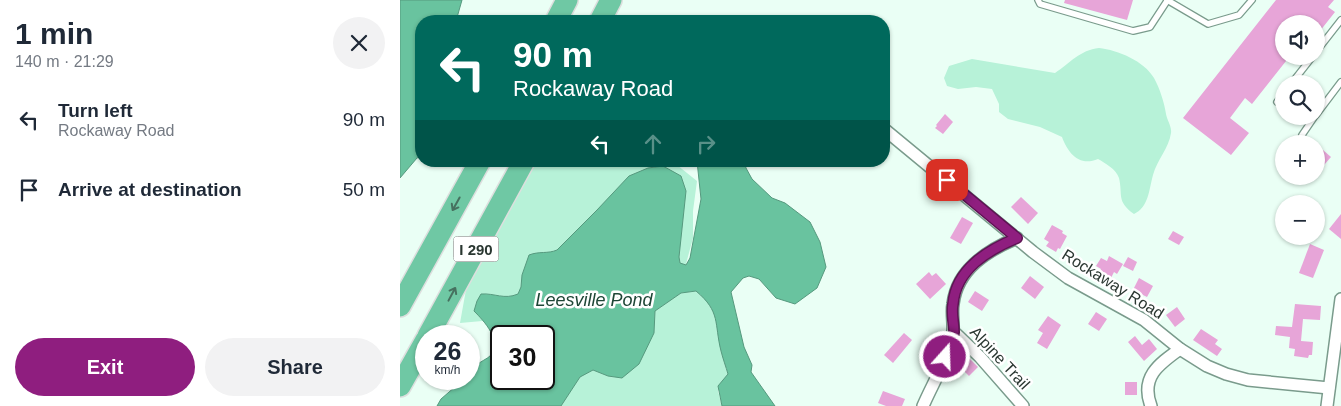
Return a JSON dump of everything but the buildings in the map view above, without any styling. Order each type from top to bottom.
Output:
[{"type":"highway","points":[[559,15],[567,0]]},
{"type":"highway","points":[[603,15],[611,0]]},
{"type":"highway","name":"I 290","points":[[400,306],[477,167]]},
{"type":"highway","name":"I 290","points":[[434,325],[521,167]]},
{"type":"highway","points":[[400,386],[415,359]]},
{"type":"street","name":"Rockaway Road","points":[[890,133],[1068,278],[1144,320],[1180,350],[1207,366],[1248,380],[1329,388]]},
{"type":"street","points":[[924,406],[954,332],[952,311],[954,295],[968,270],[984,255],[1017,238]]},
{"type":"street","points":[[1327,406],[1341,299]]},
{"type":"street","name":"Alpine Trail","points":[[954,332],[974,350],[1023,406]]},
{"type":"street","points":[[1151,406],[1147,395],[1152,374],[1163,362],[1180,350]]},
{"type":"lane","points":[[1038,0],[1040,4],[1133,31],[1150,27],[1167,0],[1208,24],[1239,15],[1252,0]]},
{"type":"lane","points":[[1325,40],[1341,20]]},
{"type":"lane","points":[[1298,75],[1306,65]]},
{"type":"lane","points":[[1325,104],[1341,82]]},
{"type":"lane","points":[[1302,135],[1309,125]]},
{"type":"shaded area","points":[[1099,48],[1130,57],[1150,72],[1160,91],[1171,128],[1170,138],[1153,175],[1146,202],[1134,214],[1122,201],[1118,175],[1107,164],[1098,159],[1091,161],[1080,160],[1067,148],[1062,137],[1040,127],[1008,119],[999,112],[999,104],[992,89],[976,87],[958,89],[947,86],[944,78],[949,66],[972,59],[1055,73],[1086,51]]},
{"type":"shaded area","name":"Leesville Pond","points":[[527,167],[680,167],[697,181],[693,211],[693,238],[683,275],[516,318],[460,323],[467,284]]},
{"type":"shaded area","points":[[697,291],[709,301],[716,315],[721,351],[728,374],[718,391],[722,406],[561,406],[580,376],[593,370],[608,376],[654,333],[655,311],[681,293]]},
{"type":"water","points":[[400,0],[462,0],[458,15],[415,15],[415,160],[400,178]]},
{"type":"water","name":"Leesville Pond","points":[[665,167],[681,176],[686,191],[679,257],[680,263],[686,265],[690,258],[701,199],[698,167],[746,167],[752,179],[772,198],[785,203],[810,222],[820,242],[826,267],[817,288],[795,304],[776,298],[759,279],[749,276],[743,278],[731,292],[744,347],[752,365],[751,372],[775,406],[722,406],[718,386],[728,374],[713,312],[704,298],[696,291],[681,293],[655,311],[654,333],[639,364],[622,378],[608,376],[593,370],[580,377],[561,406],[437,406],[441,399],[451,390],[480,390],[480,363],[490,356],[490,390],[555,390],[555,325],[490,325],[490,330],[474,311],[477,301],[481,294],[513,296],[518,294],[529,255],[557,250],[629,176],[648,168]]},
{"type":"route","points":[[945,357],[954,332],[952,311],[954,295],[963,277],[984,255],[1000,245],[1017,238],[947,180]]}]
